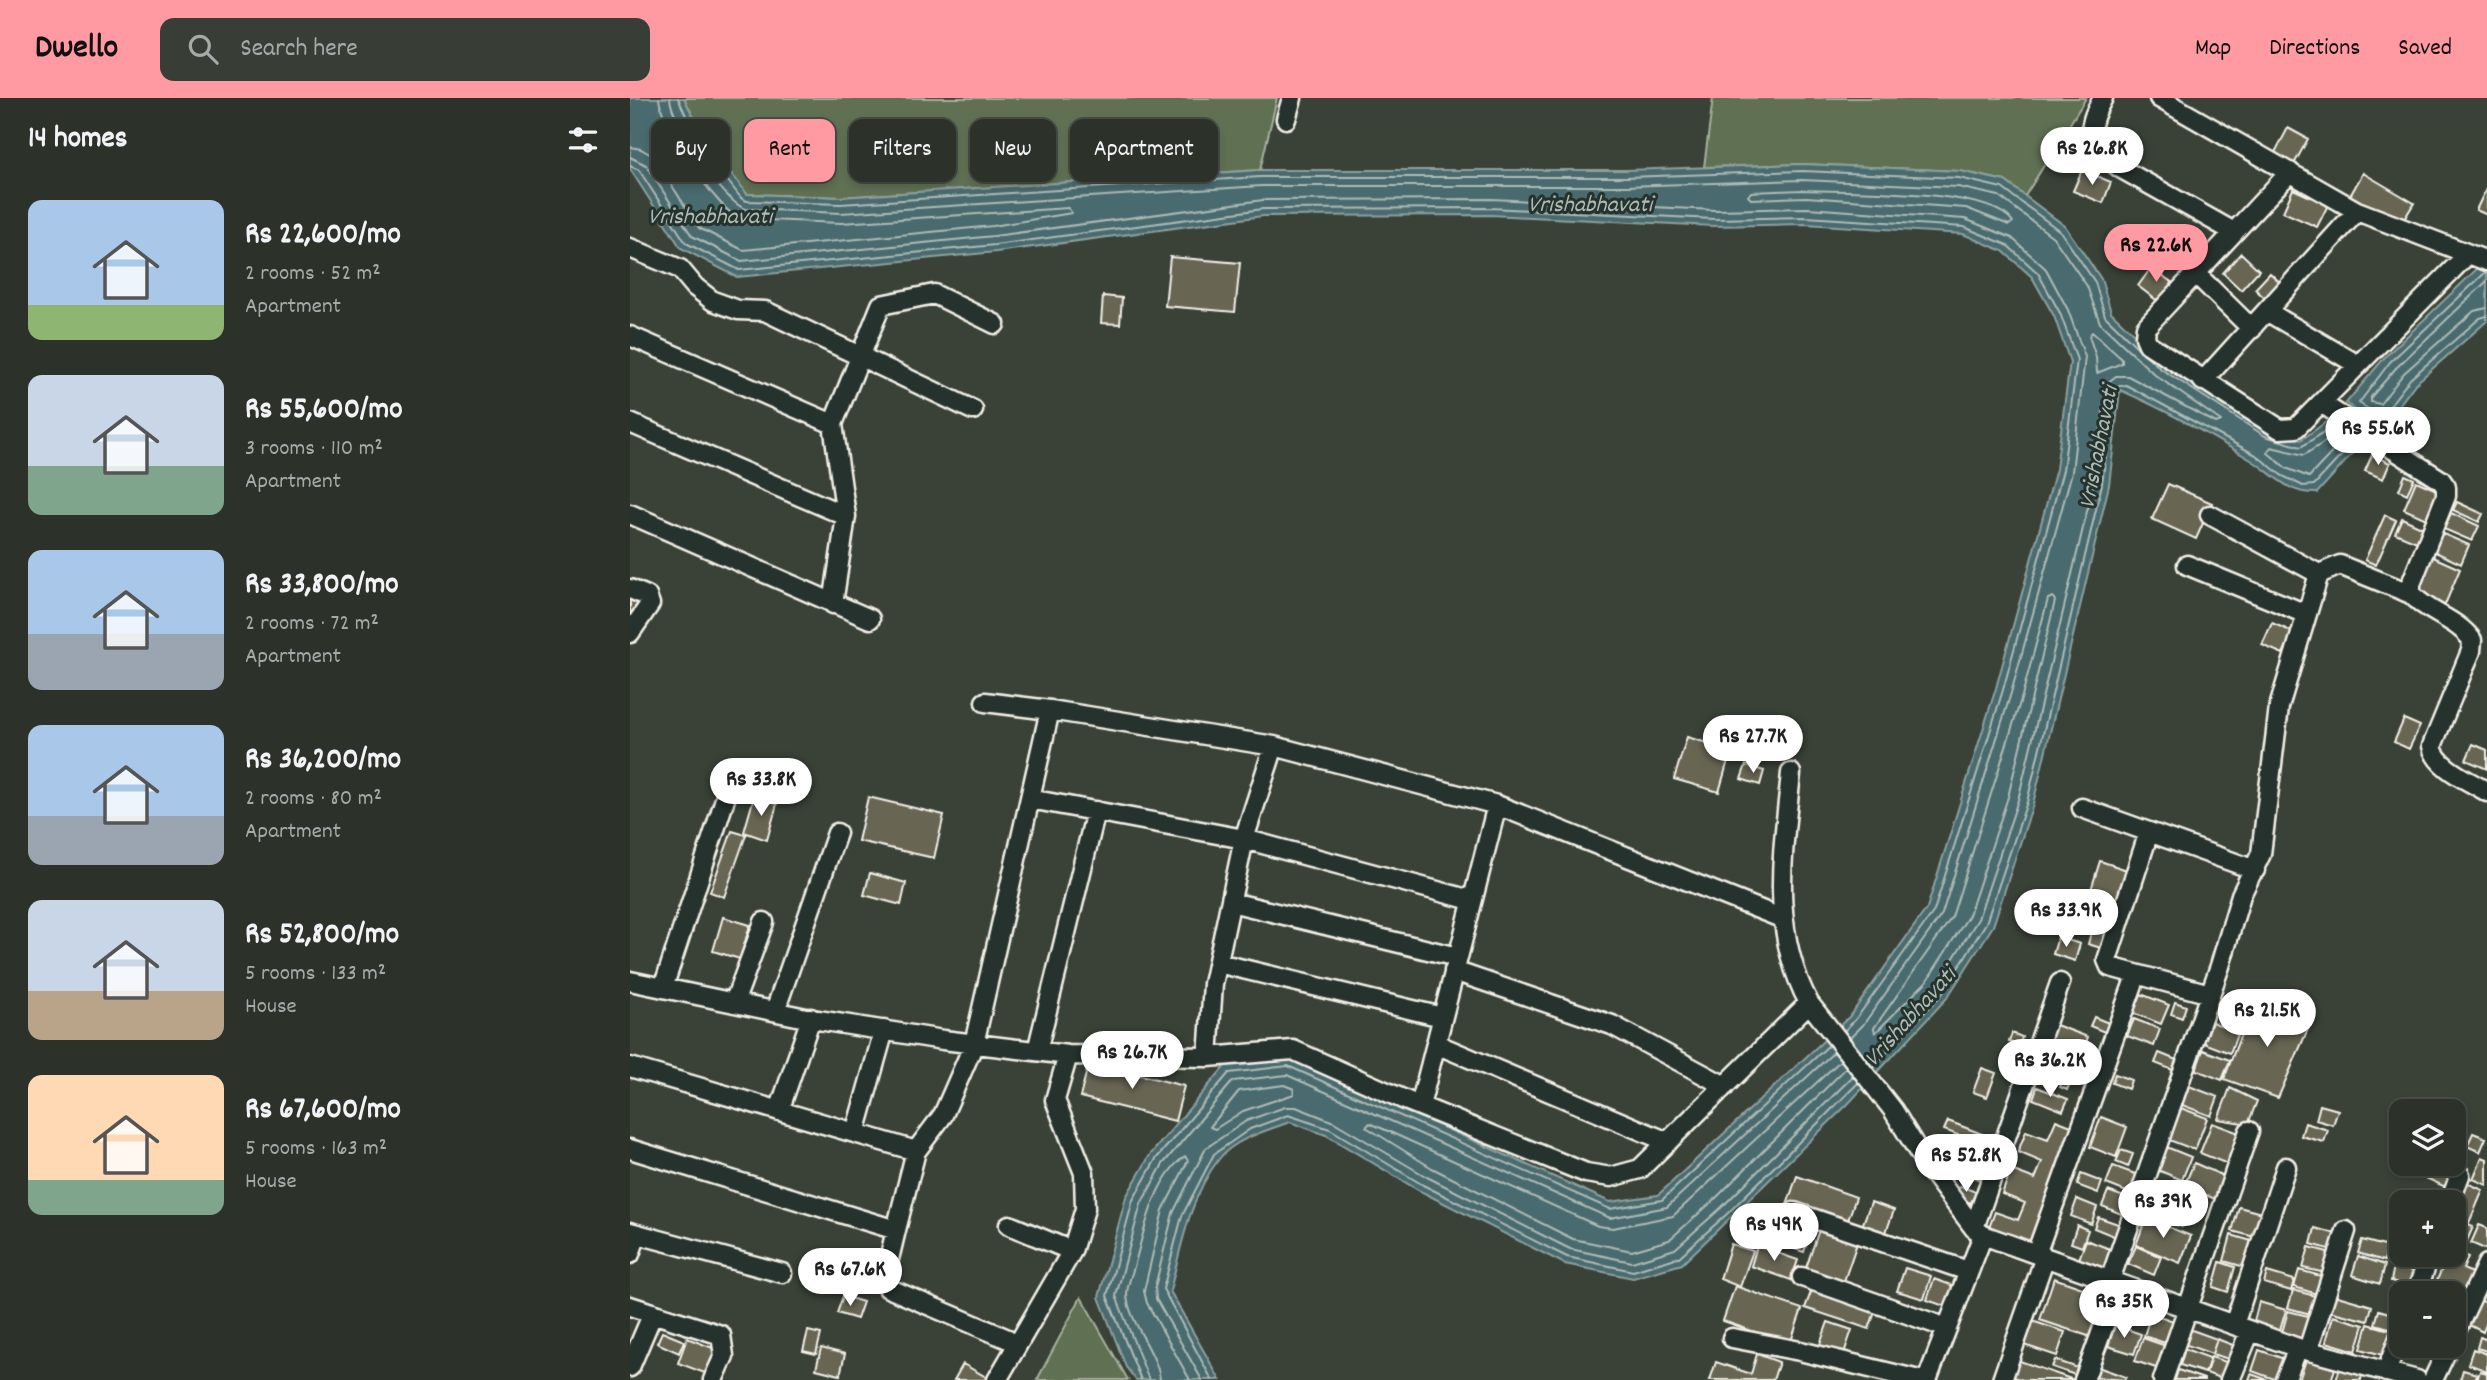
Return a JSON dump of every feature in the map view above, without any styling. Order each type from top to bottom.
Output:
[{"type":"street","points":[[1286,119],[1292,98]]},
{"type":"street","points":[[2103,98],[2091,118],[2090,130],[2092,140],[2103,155],[2120,168],[2234,232]]},
{"type":"street","points":[[2159,98],[2357,211],[2487,261]]},
{"type":"street","points":[[2290,172],[2146,327],[2145,337],[2148,344],[2280,429],[2296,428],[2327,407],[2358,365],[2468,255]]},
{"type":"street","points":[[2203,381],[2357,211]]},
{"type":"street","points":[[630,247],[680,269],[695,287],[713,301],[738,310],[765,311],[973,410]]},
{"type":"street","points":[[2196,274],[2252,329]]},
{"type":"street","points":[[833,604],[846,516],[833,424],[881,305],[934,294],[995,324]]},
{"type":"street","points":[[2268,312],[2358,365]]},
{"type":"street","points":[[630,336],[833,424]]},
{"type":"street","points":[[2327,407],[2441,480],[2446,487],[2446,496],[2412,583],[2411,594]]},
{"type":"street","points":[[630,423],[846,516]]},
{"type":"street","points":[[630,514],[870,620]]},
{"type":"street","points":[[2210,515],[2319,574]]},
{"type":"street","points":[[2187,565],[2306,614]]},
{"type":"street","points":[[2084,1380],[2241,895],[2261,854],[2279,707],[2319,574],[2340,565],[2411,594],[2419,602],[2466,631],[2472,640],[2471,651],[2432,746],[2434,755],[2441,762],[2487,792]]},
{"type":"street","points":[[630,589],[647,596],[650,604],[630,633]]},
{"type":"street","points":[[985,702],[1274,746],[1497,804],[1781,918]]},
{"type":"street","points":[[1008,1339],[888,1288],[886,1272],[916,1151],[943,1115],[974,1044],[1050,710]]},
{"type":"street","points":[[1208,1057],[1218,963],[1244,839],[1274,746]]},
{"type":"street","points":[[1791,773],[1780,889],[1781,918],[1800,986],[1812,1007],[1893,1110],[1926,1164],[1979,1232],[2365,1373],[2386,1372],[2417,1380]]},
{"type":"street","points":[[663,988],[726,796]]},
{"type":"street","points":[[1030,799],[1244,839],[1471,900]]},
{"type":"street","points":[[1420,1106],[1497,804]]},
{"type":"street","points":[[2082,808],[2255,870]]},
{"type":"street","points":[[1037,1051],[1096,811]]},
{"type":"street","points":[[2149,832],[2107,960],[2115,970],[2210,994]]},
{"type":"street","points":[[775,1011],[836,833]]},
{"type":"street","points":[[1231,902],[1455,964],[1612,1025],[1725,1086]]},
{"type":"street","points":[[734,1003],[764,922]]},
{"type":"street","points":[[1218,963],[1442,1017]]},
{"type":"street","points":[[2002,1380],[2136,976]]},
{"type":"street","points":[[630,981],[811,1018],[974,1044],[1068,1055],[1208,1057],[1293,1050],[1420,1106],[1586,1173],[1611,1177],[1640,1169],[1725,1086],[1812,1007]]},
{"type":"street","points":[[1927,1380],[1968,1270],[2060,983]]},
{"type":"street","points":[[779,1111],[811,1018]]},
{"type":"street","points":[[855,1133],[884,1030]]},
{"type":"street","points":[[1436,1044],[1668,1142]]},
{"type":"street","points":[[998,1380],[1072,1251],[1085,1209],[1084,1173],[1055,1100],[1068,1055]]},
{"type":"street","points":[[630,1067],[916,1151]]},
{"type":"street","points":[[2163,1380],[2190,1309],[2249,1131]]},
{"type":"street","points":[[630,1149],[895,1230]]},
{"type":"street","points":[[2230,1380],[2286,1167]]},
{"type":"street","points":[[1794,1212],[1968,1270]]},
{"type":"street","points":[[1009,1225],[1072,1251]]},
{"type":"street","points":[[2285,1380],[2303,1349],[2346,1231]]},
{"type":"street","points":[[630,1254],[634,1233],[782,1273]]},
{"type":"street","points":[[2466,1309],[2487,1264]]},
{"type":"street","points":[[1802,1277],[1947,1328]]},
{"type":"street","points":[[630,1306],[721,1335],[724,1356],[713,1380]]},
{"type":"street","points":[[630,1367],[653,1313]]},
{"type":"street","points":[[1732,1338],[1919,1380]]},
{"type":"street","points":[[2386,1372],[2391,1358]]},
{"type":"street","points":[[2432,1380],[2443,1358]]},
{"type":"green space","points":[[684,98],[1277,98],[1260,170],[1218,173],[1218,119],[1070,119],[1070,182],[1073,182],[840,197],[747,194],[730,172],[730,119],[694,119]]},
{"type":"green space","points":[[1713,98],[2086,98],[2025,196],[2005,181],[1960,171],[1803,164],[1704,167]]},
{"type":"green space","points":[[1081,1297],[1128,1380],[1037,1380]]},
{"type":"water","name":"Vrishabhavati","points":[[630,98],[684,98],[694,119],[651,119],[651,182],[730,182],[730,172],[747,194],[840,197],[1073,182],[1218,182],[1218,173],[1260,170],[1626,170],[1803,164],[1960,171],[2005,181],[2065,226],[2101,279],[2111,312],[2165,364],[2269,430],[2301,440],[2333,417],[2364,441],[2317,493],[2306,492],[2289,487],[2219,441],[2120,390],[2109,485],[2033,804],[1993,926],[1947,998],[1847,1105],[1682,1264],[1633,1278],[1565,1264],[1420,1191],[1326,1135],[1290,1122],[1242,1141],[1225,1152],[1201,1189],[1183,1240],[1170,1291],[1220,1380],[1136,1380],[1126,1367],[1099,1297],[1126,1197],[1150,1155],[1225,1066],[1289,1058],[1610,1202],[1658,1195],[1850,1016],[1927,908],[1996,688],[2056,469],[2070,362],[2054,316],[2032,277],[2003,251],[1963,234],[1806,224],[1714,226],[1490,215],[1263,216],[996,252],[737,277],[681,248],[630,169]]},
{"type":"water","points":[[2482,264],[2487,265],[2487,321],[2415,384],[2381,429],[2346,403],[2385,357]]},
{"type":"building","points":[[2288,128],[2308,139],[2293,166],[2273,156]]},
{"type":"building","points":[[2082,170],[2111,182],[2103,203],[2073,191]]},
{"type":"building","points":[[2363,173],[2414,203],[2400,226],[2350,196]]},
{"type":"building","points":[[2487,187],[2487,215],[2476,210]]},
{"type":"building","points":[[2293,189],[2328,205],[2317,227],[2283,212]]},
{"type":"building","points":[[2241,253],[2259,270],[2241,290],[2223,273]]},
{"type":"building","points":[[1170,257],[1240,263],[1235,312],[1165,306]]},
{"type":"building","points":[[2151,268],[2176,285],[2156,300],[2138,286]]},
{"type":"building","points":[[2270,273],[2286,288],[2271,304],[2255,289]]},
{"type":"building","points":[[1103,296],[1122,298],[1120,324],[1101,323]]},
{"type":"building","points":[[2372,455],[2390,463],[2383,479],[2365,471]]},
{"type":"building","points":[[2405,475],[2414,479],[2407,494],[2399,490]]},
{"type":"building","points":[[2416,481],[2446,494],[2433,522],[2404,509]]},
{"type":"building","points":[[2168,484],[2212,503],[2196,539],[2152,519]]},
{"type":"building","points":[[2457,502],[2483,514],[2479,522],[2453,510]]},
{"type":"building","points":[[2451,513],[2479,526],[2472,541],[2444,529]]},
{"type":"building","points":[[2385,515],[2396,520],[2376,565],[2365,560]]},
{"type":"building","points":[[2402,518],[2430,531],[2424,545],[2395,533]]},
{"type":"building","points":[[2441,533],[2469,545],[2461,564],[2433,551]]},
{"type":"building","points":[[2431,556],[2460,569],[2444,607],[2415,594]]},
{"type":"building","points":[[630,596],[640,599],[632,622],[630,621]]},
{"type":"building","points":[[2272,623],[2293,632],[2283,654],[2262,645]]},
{"type":"building","points":[[2404,719],[2420,726],[2409,749],[2394,742]]},
{"type":"building","points":[[1687,737],[1731,750],[1719,792],[1674,779]]},
{"type":"building","points":[[2473,744],[2487,750],[2487,769],[2466,760]]},
{"type":"building","points":[[1746,765],[1764,771],[1760,785],[1741,779]]},
{"type":"building","points":[[754,797],[777,804],[767,840],[744,832]]},
{"type":"building","points":[[868,797],[944,815],[934,858],[858,841]]},
{"type":"building","points":[[732,831],[746,835],[724,897],[710,892]]},
{"type":"building","points":[[2100,861],[2133,872],[2118,919],[2085,909]]},
{"type":"building","points":[[870,873],[906,883],[901,905],[864,895]]},
{"type":"building","points":[[2071,904],[2083,908],[2080,920],[2067,916]]},
{"type":"building","points":[[723,917],[750,925],[740,959],[713,951]]},
{"type":"building","points":[[2092,928],[2108,932],[2104,949],[2088,944]]},
{"type":"building","points":[[2058,937],[2080,944],[2075,961],[2053,954]]},
{"type":"building","points":[[2141,994],[2169,1005],[2161,1024],[2133,1013]]},
{"type":"building","points":[[2254,1000],[2311,1022],[2278,1098],[2224,1079]]},
{"type":"building","points":[[2175,1002],[2186,1006],[2182,1018],[2171,1014]]},
{"type":"building","points":[[2094,1017],[2116,1026],[2112,1035],[2090,1026]]},
{"type":"building","points":[[2134,1019],[2160,1029],[2154,1046],[2127,1036]]},
{"type":"building","points":[[2212,1022],[2238,1032],[2230,1053],[2204,1043]]},
{"type":"building","points":[[2056,1025],[2088,1037],[2080,1058],[2048,1045]]},
{"type":"building","points":[[2012,1033],[2022,1037],[2019,1046],[2009,1042]]},
{"type":"building","points":[[2203,1050],[2230,1060],[2222,1080],[2196,1070]]},
{"type":"building","points":[[2159,1053],[2179,1061],[2175,1071],[2155,1063]]},
{"type":"building","points":[[1089,1062],[1184,1086],[1175,1121],[1080,1097]]},
{"type":"building","points":[[1982,1068],[1996,1073],[1987,1097],[1973,1092]]},
{"type":"building","points":[[2115,1074],[2131,1080],[2128,1089],[2112,1083]]},
{"type":"building","points":[[2064,1075],[2072,1078],[2067,1090],[2060,1087]]},
{"type":"building","points":[[2189,1086],[2218,1097],[2211,1116],[2182,1105]]},
{"type":"building","points":[[2037,1087],[2068,1099],[2063,1111],[2033,1099]]},
{"type":"building","points":[[2230,1088],[2257,1101],[2248,1124],[2218,1119]]},
{"type":"building","points":[[2320,1105],[2338,1110],[2333,1125],[2316,1120]]},
{"type":"building","points":[[2181,1108],[2207,1118],[2195,1150],[2169,1140]]},
{"type":"building","points":[[2101,1117],[2127,1127],[2116,1157],[2090,1147]]},
{"type":"building","points":[[2056,1120],[2079,1129],[2032,1251],[1987,1233],[1995,1212],[2018,1220],[2025,1203],[2002,1194],[2011,1170],[2035,1179],[2042,1162],[2018,1152],[2026,1131],[2048,1139]]},
{"type":"building","points":[[1948,1121],[1998,1140],[1983,1181],[1950,1168],[1961,1136],[1944,1130]]},
{"type":"building","points":[[2212,1123],[2242,1134],[2230,1165],[2200,1153]]},
{"type":"building","points":[[2305,1123],[2328,1130],[2324,1142],[2301,1136]]},
{"type":"building","points":[[2473,1133],[2486,1138],[2480,1152],[2467,1146]]},
{"type":"building","points":[[2164,1146],[2191,1157],[2182,1180],[2155,1169]]},
{"type":"building","points":[[2121,1150],[2133,1154],[2128,1167],[2116,1162]]},
{"type":"building","points":[[2482,1157],[2487,1159],[2487,1185],[2473,1179]]},
{"type":"building","points":[[2194,1163],[2224,1176],[2215,1199],[2184,1186]]},
{"type":"building","points":[[2113,1166],[2141,1176],[2134,1195],[2106,1184]]},
{"type":"building","points":[[2081,1174],[2102,1182],[2098,1193],[2077,1185]]},
{"type":"building","points":[[1797,1176],[1856,1197],[1846,1226],[1787,1205]]},
{"type":"building","points":[[2422,1176],[2458,1176],[2452,1190]]},
{"type":"building","points":[[2467,1183],[2483,1190],[2469,1223],[2466,1222],[2464,1190]]},
{"type":"building","points":[[1960,1186],[1976,1192],[1971,1203],[1955,1197]]},
{"type":"building","points":[[2108,1191],[2132,1200],[2126,1216],[2102,1206]]},
{"type":"building","points":[[2149,1197],[2188,1207],[2182,1227],[2144,1216]]},
{"type":"building","points":[[2077,1199],[2097,1207],[2091,1224],[2071,1216]]},
{"type":"building","points":[[1871,1202],[1894,1210],[1884,1238],[1861,1229]]},
{"type":"building","points":[[2239,1207],[2265,1214],[2258,1238],[2232,1231]]},
{"type":"building","points":[[2098,1217],[2121,1225],[2116,1237],[2094,1228]]},
{"type":"building","points":[[2146,1218],[2191,1236],[2180,1263],[2136,1245]]},
{"type":"building","points":[[1775,1223],[1810,1234],[1804,1252],[1769,1241]]},
{"type":"building","points":[[2466,1224],[2473,1227],[2466,1243]]},
{"type":"building","points":[[2077,1225],[2088,1230],[2082,1247],[2071,1243]]},
{"type":"building","points":[[2479,1225],[2487,1228],[2487,1250],[2471,1243]]},
{"type":"building","points":[[2315,1228],[2340,1235],[2336,1251],[2311,1244]]},
{"type":"building","points":[[1819,1230],[1857,1243],[1844,1281],[1806,1268]]},
{"type":"building","points":[[2231,1235],[2255,1242],[2248,1268],[2224,1261]]},
{"type":"building","points":[[2086,1240],[2113,1250],[2105,1273],[2078,1262]]},
{"type":"building","points":[[2362,1240],[2388,1247],[2384,1261],[2358,1253]]},
{"type":"building","points":[[1731,1244],[1753,1251],[1740,1287],[1720,1279]]},
{"type":"building","points":[[1757,1246],[1798,1260],[1791,1280],[1751,1266]]},
{"type":"building","points":[[2136,1246],[2161,1257],[2154,1275],[2128,1264]]},
{"type":"building","points":[[2309,1247],[2335,1254],[2330,1274],[2303,1268]]},
{"type":"building","points":[[2358,1256],[2385,1265],[2380,1284],[2352,1275]]},
{"type":"building","points":[[2220,1262],[2235,1267],[2228,1292],[2213,1287]]},
{"type":"building","points":[[2394,1267],[2419,1273],[2417,1281],[2391,1281]]},
{"type":"building","points":[[2404,1267],[2423,1267],[2422,1272]]},
{"type":"building","points":[[2443,1267],[2464,1267],[2463,1269],[2477,1275],[2468,1294],[2466,1281],[2437,1280]]},
{"type":"building","points":[[1905,1268],[1931,1276],[1924,1299],[1897,1291]]},
{"type":"building","points":[[2299,1270],[2328,1278],[2323,1296],[2294,1287]]},
{"type":"building","points":[[2267,1272],[2294,1280],[2291,1291],[2264,1283]]},
{"type":"building","points":[[2054,1278],[2108,1297],[2094,1338],[2040,1320]]},
{"type":"building","points":[[1934,1279],[1957,1287],[1950,1308],[1927,1300]]},
{"type":"building","points":[[1735,1286],[1802,1309],[1790,1344],[1723,1321]]},
{"type":"building","points":[[1813,1287],[1876,1309],[1869,1329],[1805,1308]]},
{"type":"building","points":[[2293,1290],[2322,1298],[2318,1316],[2288,1308]]},
{"type":"building","points":[[2334,1295],[2372,1306],[2368,1321],[2329,1311]]},
{"type":"building","points":[[843,1296],[863,1302],[857,1319],[837,1313]]},
{"type":"building","points":[[2479,1300],[2487,1303],[2487,1322],[2483,1332],[2469,1325]]},
{"type":"building","points":[[2259,1302],[2286,1310],[2278,1337],[2252,1329]]},
{"type":"building","points":[[2379,1310],[2389,1313],[2389,1328],[2375,1324]]},
{"type":"building","points":[[2288,1311],[2316,1318],[2309,1343],[2281,1336]]},
{"type":"building","points":[[2151,1313],[2179,1323],[2171,1345],[2144,1336]]},
{"type":"building","points":[[2333,1316],[2364,1325],[2356,1351],[2326,1342]]},
{"type":"building","points":[[2032,1321],[2065,1332],[2057,1356],[2024,1345]]},
{"type":"building","points":[[1828,1322],[1852,1330],[1842,1359],[1818,1350]]},
{"type":"building","points":[[2368,1324],[2389,1330],[2389,1357],[2361,1349]]},
{"type":"building","points":[[2115,1325],[2141,1334],[2134,1354],[2108,1346]]},
{"type":"building","points":[[2189,1329],[2217,1339],[2212,1354],[2184,1344]]},
{"type":"building","points":[[808,1331],[821,1334],[816,1354],[803,1351]]},
{"type":"building","points":[[662,1332],[684,1341],[679,1353],[657,1343]]},
{"type":"building","points":[[2480,1337],[2487,1340],[2487,1351],[2477,1348]]},
{"type":"building","points":[[687,1338],[718,1350],[710,1375],[678,1363]]},
{"type":"building","points":[[2143,1338],[2169,1347],[2162,1370],[2135,1361]]},
{"type":"building","points":[[2217,1339],[2238,1347],[2229,1359],[2212,1354]]},
{"type":"building","points":[[821,1348],[845,1354],[840,1375],[816,1369]]},
{"type":"building","points":[[2185,1349],[2210,1358],[2205,1373],[2180,1365]]},
{"type":"building","points":[[2473,1349],[2487,1354],[2487,1371],[2468,1364]]},
{"type":"building","points":[[2259,1350],[2290,1361],[2277,1380],[2252,1371]]},
{"type":"building","points":[[1757,1354],[1779,1362],[1773,1380],[1710,1380],[1716,1362],[1751,1374]]},
{"type":"building","points":[[2211,1357],[2235,1365],[2225,1380],[2206,1373]]},
{"type":"building","points":[[2017,1360],[2074,1380],[2023,1380],[2011,1376]]},
{"type":"building","points":[[2055,1360],[2081,1369],[2078,1376],[2052,1367]]},
{"type":"building","points":[[2306,1360],[2335,1369],[2331,1380],[2299,1380]]},
{"type":"building","points":[[963,1364],[986,1377],[985,1380],[954,1380]]},
{"type":"building","points":[[2095,1366],[2126,1377],[2124,1380],[2091,1377]]},
{"type":"building","points":[[2340,1368],[2362,1375],[2361,1380],[2336,1380]]},
{"type":"building","points":[[2178,1370],[2204,1379],[2204,1380],[2175,1380]]},
{"type":"building","points":[[2463,1370],[2477,1374],[2475,1380],[2460,1380]]},
{"type":"building","points":[[2480,1371],[2487,1373],[2487,1380],[2477,1380]]},
{"type":"building","points":[[2251,1374],[2268,1380],[2249,1380]]}]
